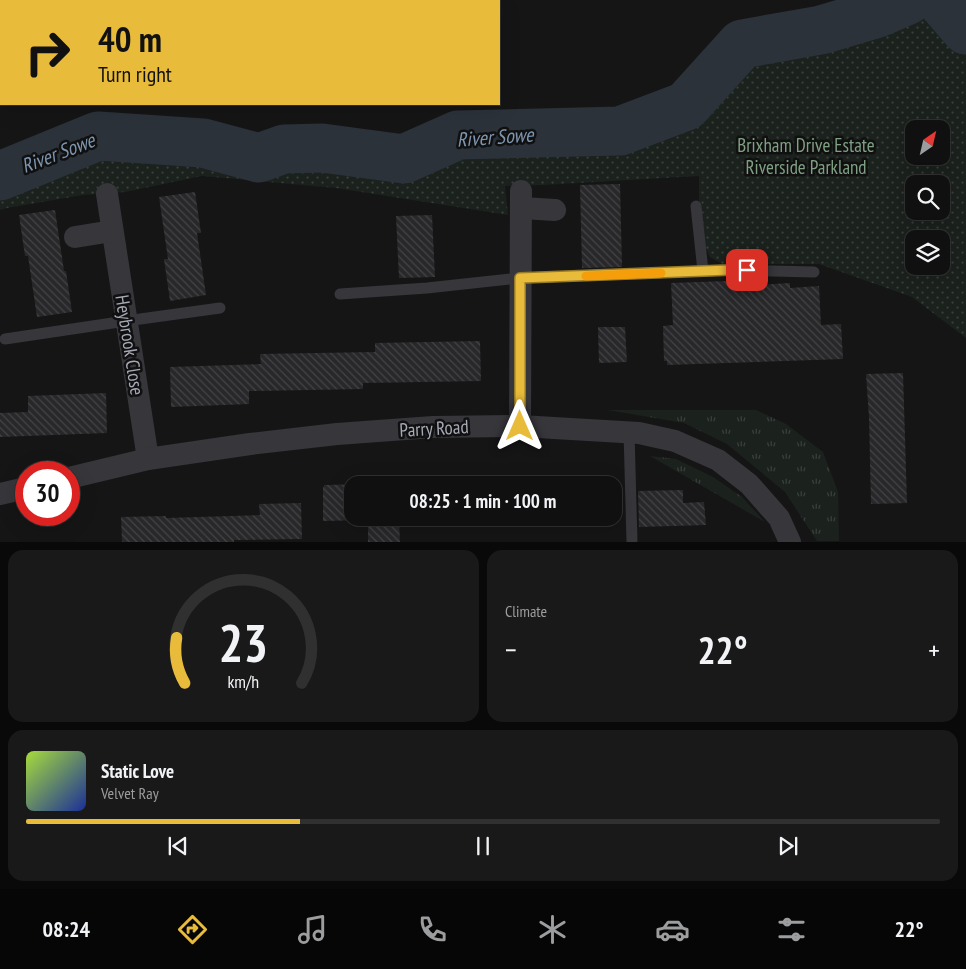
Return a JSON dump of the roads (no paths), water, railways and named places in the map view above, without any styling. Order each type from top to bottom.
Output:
[{"type":"street","name":"Heybrook Close","points":[[107,194],[148,459]]},
{"type":"street","points":[[520,426],[521,200],[555,210]]},
{"type":"street","points":[[75,237],[112,231]]},
{"type":"street","name":"Parry Road","points":[[80,475],[148,459],[337,434],[434,427],[520,426],[629,432],[675,441],[718,460],[749,484],[779,518],[790,542]]},
{"type":"street","points":[[0,494],[15,491]]},
{"type":"lane","points":[[696,206],[703,271]]},
{"type":"lane","points":[[340,294],[427,288],[520,278],[730,270],[814,272]]},
{"type":"lane","points":[[5,339],[220,308]]},
{"type":"lane","points":[[629,432],[632,542]]},
{"type":"waterway","name":"River Sowe","points":[[0,176],[98,136],[203,143],[259,158],[284,149],[322,148],[404,159],[458,135],[620,131],[686,106],[742,44],[821,30],[878,13],[908,0]]},
{"type":"waterway","name":"River Sowe","points":[[939,0],[966,30]]},
{"type":"park label","name":"Brixham Drive Estate Riverside Parkland","points":[[806,156]]}]
